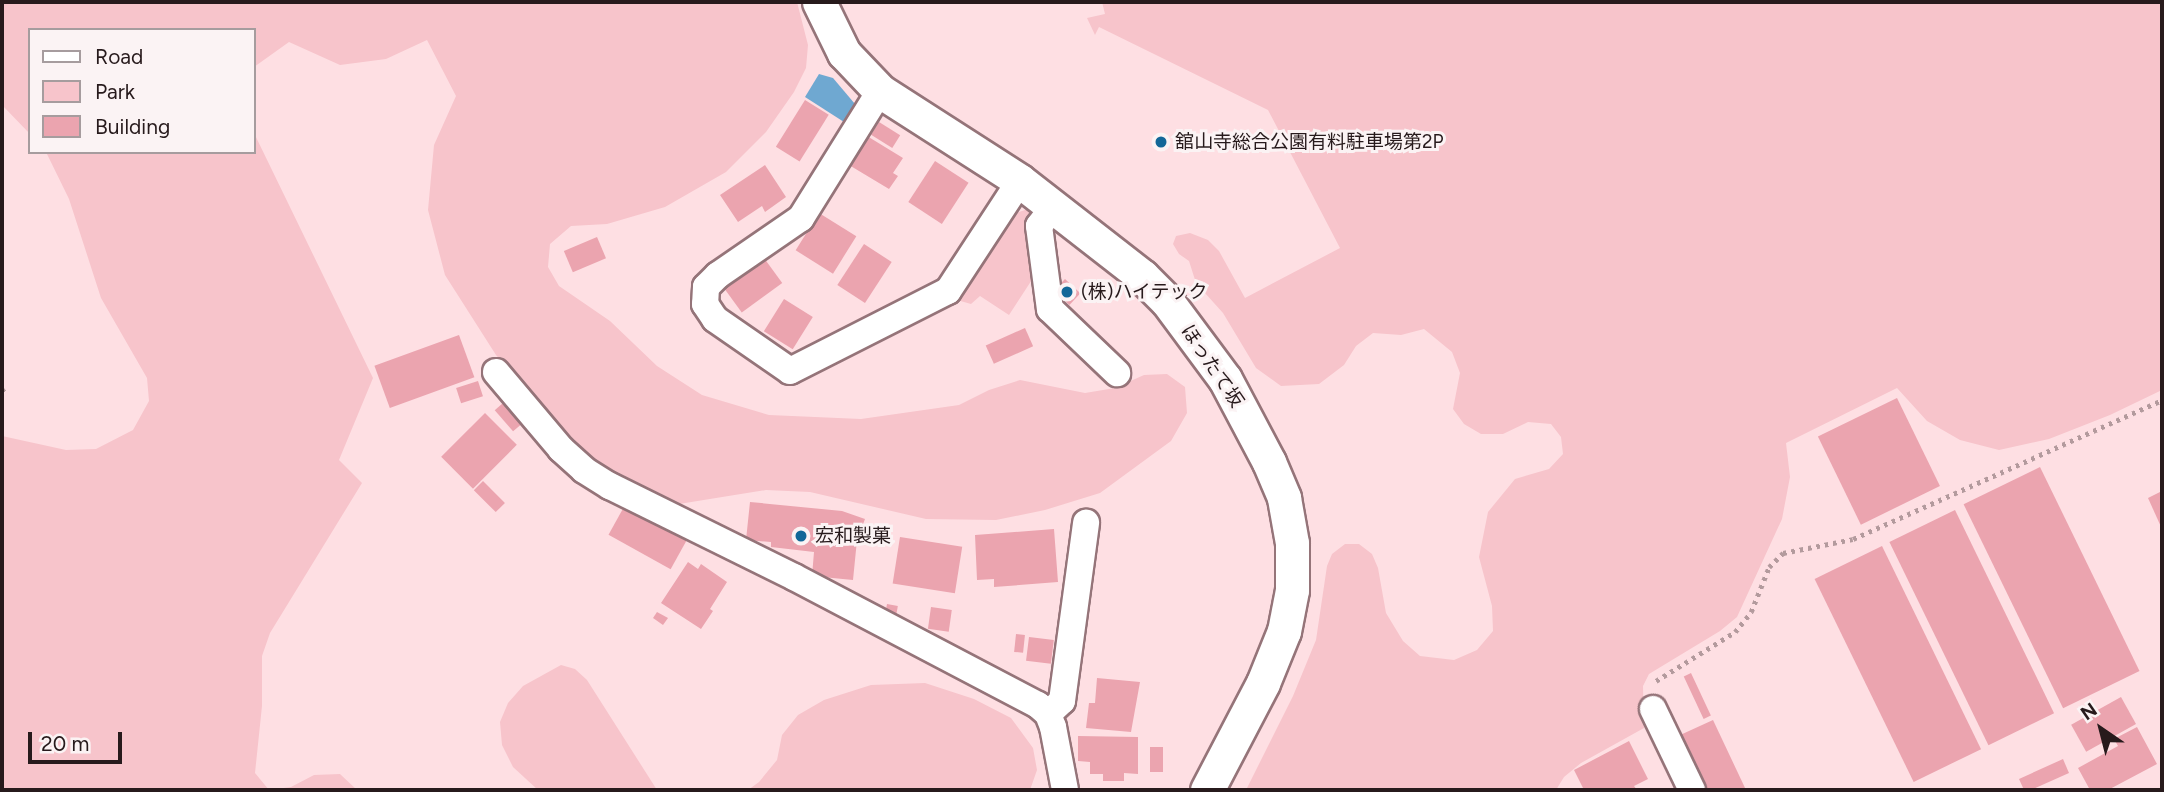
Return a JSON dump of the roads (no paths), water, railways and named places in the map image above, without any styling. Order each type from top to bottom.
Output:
[{"type":"street","name":"ほったて坂","points":[[819,2],[844,53],[880,91],[1020,181],[1119,256],[1167,301],[1225,379],[1249,421],[1284,498],[1292,543],[1292,590],[1284,631],[1264,683],[1207,790]]},
{"type":"street","points":[[880,91],[801,218],[718,275],[706,287],[705,304],[715,319],[790,371],[948,291],[1020,181]]},
{"type":"street","points":[[1054,206],[1039,226],[1050,309],[1117,373]]},
{"type":"street","points":[[496,372],[561,449],[584,470],[610,486],[794,577],[1038,705],[1048,714],[1054,727],[1065,790]]},
{"type":"street","points":[[1048,714],[1062,701],[1086,523]]},
{"type":"street","points":[[1653,709],[1692,790]]},
{"type":"water","points":[[819,74],[833,78],[855,104],[844,122],[805,97]]},
{"type":"place","name":"舘山寺総合公園有料駐車場第2P","points":[[1161,142]]},
{"type":"place","name":"(株)ハイテック","points":[[1067,292]]},
{"type":"place","name":"宏和製菓","points":[[801,536]]}]
